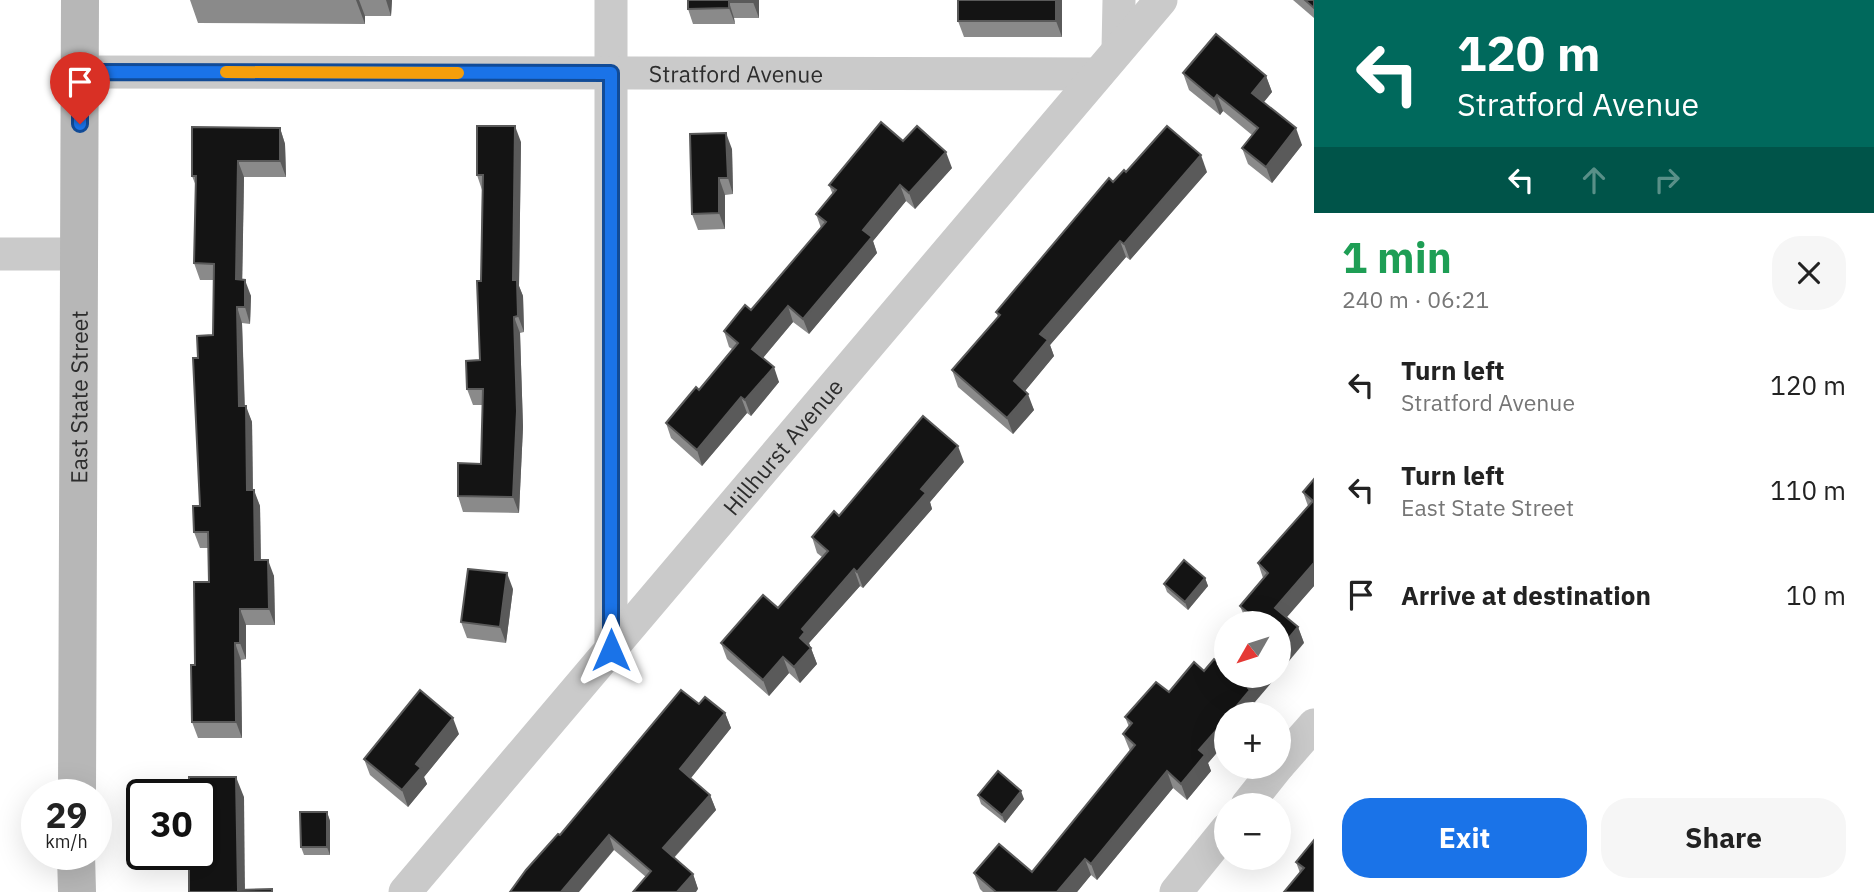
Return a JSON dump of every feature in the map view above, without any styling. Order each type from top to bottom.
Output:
[{"type":"street","name":"East State Street","points":[[77,779],[80,0]]},
{"type":"street","points":[[611,0],[611,650]]},
{"type":"street","points":[[1108,62],[1119,0]]},
{"type":"street","name":"Hillhurst Avenue","points":[[405,892],[1161,0]]},
{"type":"street","name":"Stratford Avenue","points":[[80,72],[611,73],[1108,62]]},
{"type":"street","points":[[0,254],[79,254]]},
{"type":"street","points":[[1291,752],[1314,725]]},
{"type":"street","points":[[1257,793],[1268,779]]},
{"type":"street","points":[[1176,892],[1214,845]]},
{"type":"street","points":[[76,870],[77,892]]},
{"type":"building","points":[[688,0],[753,2],[729,2],[729,8],[688,9]]},
{"type":"building","points":[[958,0],[1056,0],[1056,21],[958,21]]},
{"type":"building","points":[[1305,0],[1314,0],[1314,8]]},
{"type":"building","points":[[1216,34],[1266,76],[1252,93],[1296,128],[1266,167],[1242,148],[1258,128],[1217,95],[1214,99],[1183,73]]},
{"type":"building","points":[[881,122],[903,141],[917,126],[946,152],[909,193],[900,185],[863,230],[872,237],[803,319],[788,306],[752,349],[774,367],[745,400],[741,397],[697,450],[666,423],[696,387],[699,390],[738,343],[724,331],[745,305],[751,310],[826,222],[816,214],[836,190],[829,185]]},
{"type":"building","points":[[477,126],[515,126],[513,280],[517,280],[518,316],[514,317],[517,411],[513,497],[458,496],[458,463],[481,464],[483,389],[467,389],[466,361],[480,360],[477,281],[481,281],[483,175],[477,175]]},
{"type":"building","points":[[1167,126],[1201,155],[1124,244],[1120,241],[1040,334],[1048,340],[1014,381],[1028,394],[1007,418],[952,370],[1000,315],[996,312],[1109,178],[1113,182],[1124,170],[1126,172]]},
{"type":"building","points":[[192,127],[280,128],[280,161],[238,161],[236,279],[245,280],[245,307],[237,307],[239,406],[246,406],[247,490],[254,490],[255,560],[268,560],[269,609],[240,609],[240,643],[235,643],[236,722],[192,722],[191,665],[195,665],[194,582],[209,582],[208,532],[194,532],[193,506],[200,506],[193,358],[198,358],[197,336],[213,335],[214,264],[194,263],[196,176],[192,176]]},
{"type":"building","points":[[726,133],[728,178],[719,178],[719,213],[692,214],[690,134]]},
{"type":"building","points":[[923,416],[958,446],[921,489],[926,493],[857,572],[854,569],[802,629],[805,632],[800,638],[811,648],[794,667],[783,657],[763,680],[721,643],[763,595],[778,608],[828,551],[812,537],[834,511],[839,516]]},
{"type":"building","points":[[1314,479],[1314,563],[1275,608],[1279,611],[1246,611],[1240,606],[1268,573],[1258,563],[1313,501],[1303,492]]},
{"type":"building","points":[[1184,560],[1205,578],[1185,602],[1164,584]]},
{"type":"building","points":[[468,569],[507,573],[500,627],[461,622]]},
{"type":"building","points":[[1292,622],[1298,627],[1292,634]]},
{"type":"building","points":[[1214,659],[1214,688],[1250,690],[1240,702],[1214,702],[1214,733],[1199,750],[1205,755],[1181,784],[1167,771],[1091,864],[1085,859],[1057,892],[996,892],[974,873],[999,844],[1032,872],[1135,745],[1123,734],[1132,723],[1125,717],[1156,682],[1169,692],[1194,662],[1204,671]]},
{"type":"building","points":[[420,690],[453,718],[416,764],[421,768],[402,790],[364,759]]},
{"type":"building","points":[[681,690],[699,704],[705,697],[725,713],[680,769],[710,795],[663,848],[693,874],[677,892],[633,892],[651,871],[609,835],[561,892],[510,892],[526,870],[558,834],[560,835]]},
{"type":"building","points":[[998,771],[1021,791],[1002,815],[978,795]]},
{"type":"building","points":[[236,777],[238,890],[272,889],[272,892],[189,892],[189,870],[217,870],[217,779],[189,779]]},
{"type":"building","points":[[300,812],[327,812],[327,847],[301,847]]},
{"type":"building","points":[[1314,840],[1314,892],[1284,892],[1304,868],[1296,862]]},
{"type":"slow traffic","points":[[226,72],[458,73]]},
{"type":"route","points":[[80,124],[80,72],[611,73],[611,650]]}]
